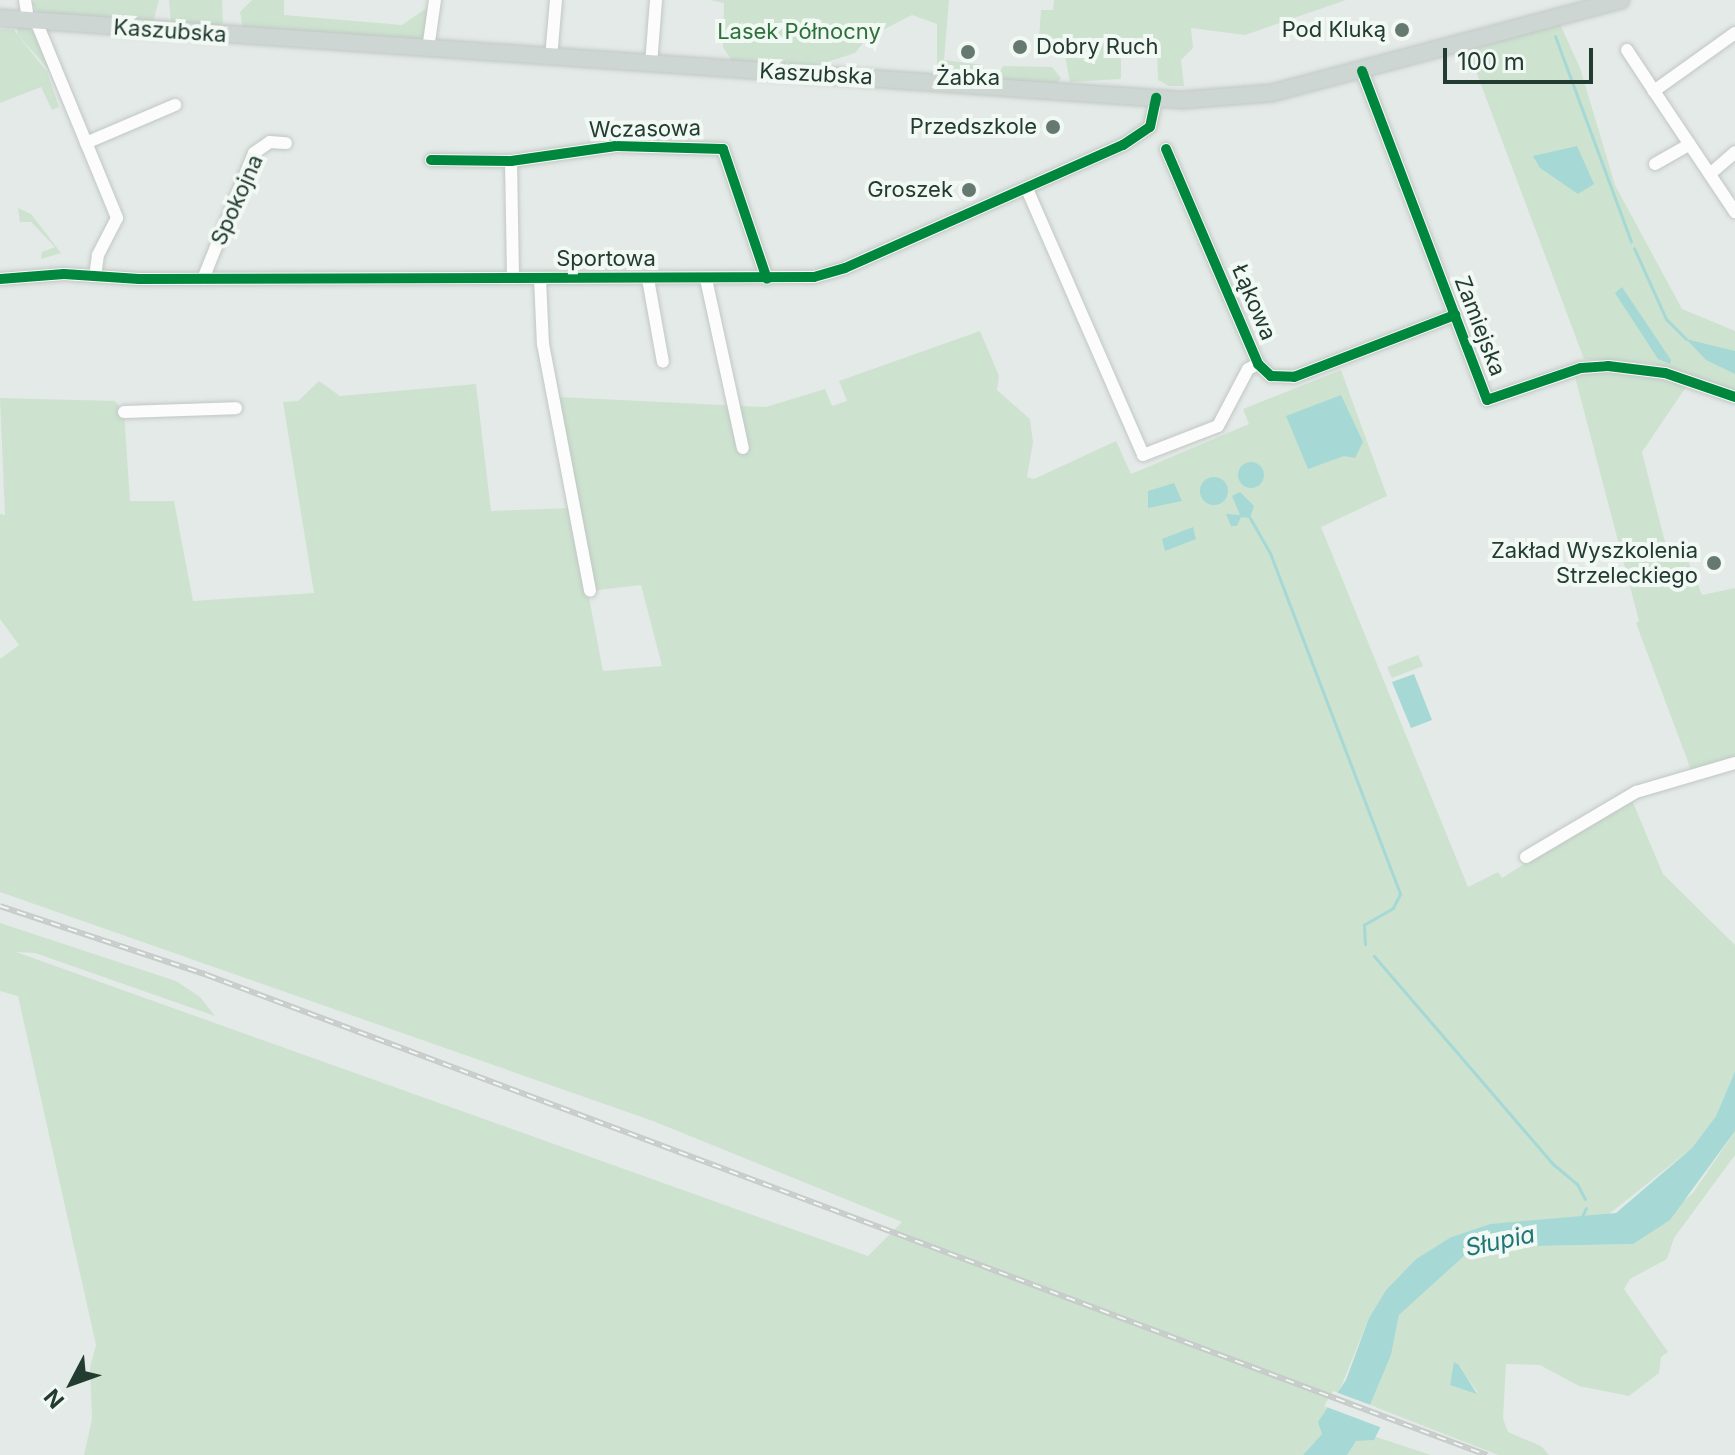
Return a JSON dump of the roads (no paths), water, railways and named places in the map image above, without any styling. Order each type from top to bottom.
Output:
[{"type":"main road","name":"Kaszubska","points":[[0,18],[1156,98],[1272,93],[1621,0]]},
{"type":"street","points":[[25,0],[118,222],[98,255],[95,276]]},
{"type":"street","points":[[428,49],[435,0]]},
{"type":"street","points":[[551,58],[556,0]]},
{"type":"street","points":[[651,64],[656,0]]},
{"type":"street","points":[[1654,91],[1735,33]]},
{"type":"street","points":[[1627,50],[1735,212]]},
{"type":"street","name":"Zamiejska","points":[[1362,71],[1487,400],[1581,368],[1608,366],[1665,373],[1735,397]]},
{"type":"street","name":"Sportowa","points":[[0,279],[95,276],[203,279],[767,279],[831,273],[1139,137],[1150,127],[1156,98]]},
{"type":"street","points":[[86,143],[175,105]]},
{"type":"street","name":"Spokojna","points":[[203,279],[254,153],[270,142],[286,143]]},
{"type":"street","points":[[1655,164],[1690,144]]},
{"type":"street","name":"Wczasowa","points":[[431,160],[511,161],[616,146],[723,149],[767,279]]},
{"type":"street","name":"Łąkowa","points":[[1166,149],[1258,364],[1271,376],[1294,377],[1455,315]]},
{"type":"street","points":[[1710,174],[1735,152]]},
{"type":"street","points":[[511,161],[513,278]]},
{"type":"street","points":[[1027,189],[1143,455],[1218,426],[1248,369],[1258,364]]},
{"type":"street","points":[[540,279],[543,344],[590,591]]},
{"type":"street","points":[[648,279],[663,362]]},
{"type":"street","points":[[706,279],[743,448]]},
{"type":"street","points":[[124,412],[236,408]]},
{"type":"street","points":[[1526,857],[1636,792],[1735,763]]},
{"type":"water","points":[[1577,146],[1594,184],[1578,194],[1540,168],[1533,156]]},
{"type":"water","points":[[1622,287],[1671,360],[1670,364],[1658,359],[1615,293]]},
{"type":"water","points":[[1686,339],[1735,351],[1735,374],[1706,360]]},
{"type":"water","points":[[1341,395],[1363,442],[1355,458],[1344,456],[1308,469],[1286,416]]},
{"type":"water","points":[[1251,462],[1260,466],[1264,475],[1260,484],[1251,488],[1242,484],[1238,475],[1242,466]]},
{"type":"water","points":[[1214,477],[1224,481],[1228,491],[1224,501],[1214,505],[1204,501],[1200,491],[1204,481]]},
{"type":"water","points":[[1174,483],[1182,501],[1148,508],[1148,491]]},
{"type":"water","points":[[1240,492],[1254,506],[1250,518],[1241,517],[1237,526],[1231,526],[1226,514],[1240,515],[1232,496]]},
{"type":"water","points":[[1193,527],[1196,539],[1165,551],[1162,539]]},
{"type":"water","points":[[1414,674],[1432,720],[1411,728],[1392,682]]},
{"type":"water","name":"Słupia","points":[[1735,1071],[1735,1131],[1670,1220],[1633,1244],[1482,1247],[1464,1256],[1399,1315],[1391,1355],[1370,1405],[1381,1426],[1374,1440],[1356,1441],[1347,1455],[1303,1455],[1322,1434],[1318,1422],[1346,1380],[1369,1318],[1386,1290],[1416,1259],[1451,1237],[1490,1224],[1616,1213],[1692,1148],[1716,1116]]},
{"type":"water","points":[[1454,1362],[1459,1365],[1477,1394],[1450,1385]]},
{"type":"waterway","points":[[1555,36],[1631,241]]},
{"type":"waterway","points":[[1634,248],[1666,319],[1686,339]]},
{"type":"waterway","points":[[1250,518],[1270,553],[1400,894],[1393,908],[1364,925],[1365,944]]},
{"type":"waterway","points":[[1374,956],[1553,1164],[1577,1184],[1585,1199]]},
{"type":"waterway","points":[[1581,1219],[1586,1208]]},
{"type":"railway","points":[[0,906],[207,975],[1487,1455]]},
{"type":"place","name":"Pod Kluką","points":[[1402,30]]},
{"type":"place","name":"Dobry Ruch","points":[[1020,47]]},
{"type":"place","name":"Żabka","points":[[968,52]]},
{"type":"place","name":"Przedszkole","points":[[1053,127]]},
{"type":"place","name":"Groszek","points":[[969,190]]},
{"type":"place","name":"Zakład Wyszkolenia Strzeleckiego","points":[[1714,563]]},
{"type":"park label","name":"Lasek Północny","points":[[799,32]]}]
